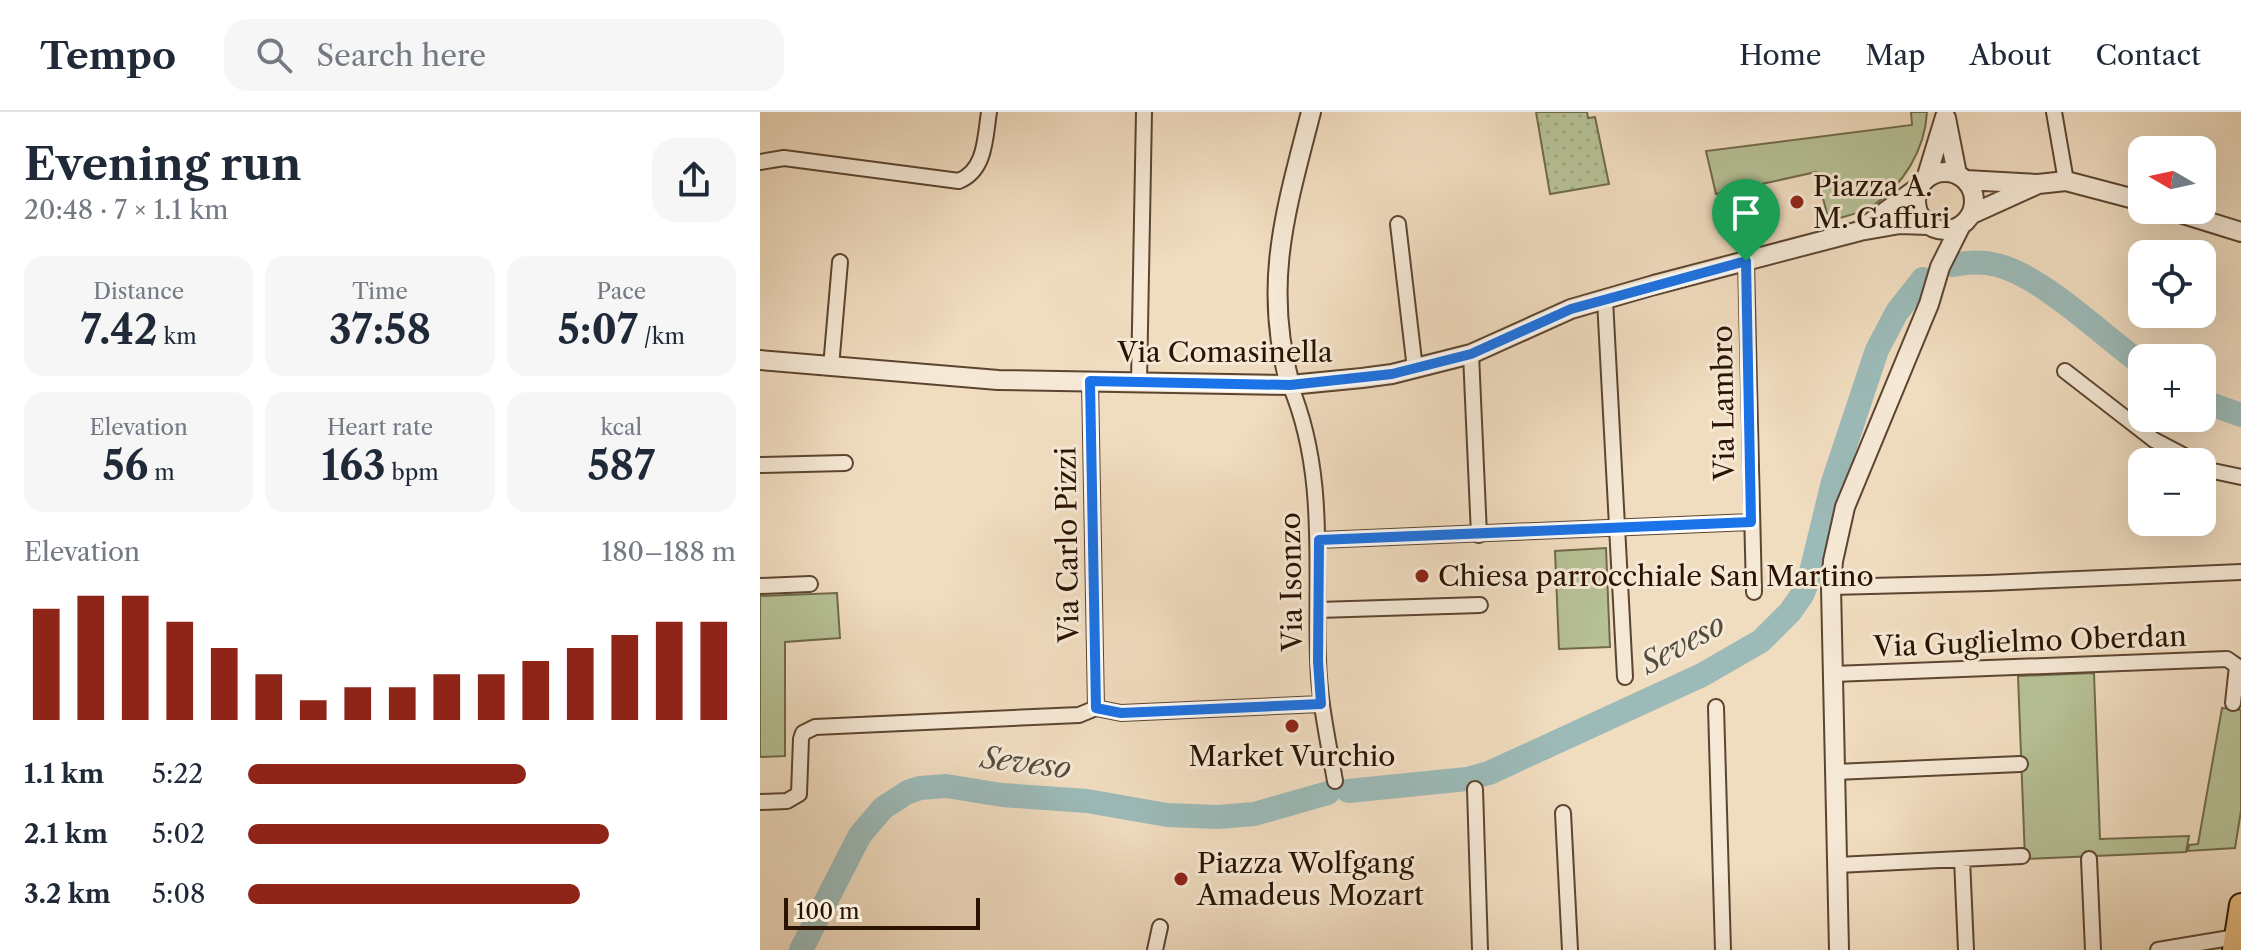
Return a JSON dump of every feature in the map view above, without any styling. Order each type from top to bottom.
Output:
[{"type":"main road","points":[[2237,938],[2241,905]]},
{"type":"street","points":[[760,162],[784,158],[959,181],[974,171],[982,157],[989,112]]},
{"type":"street","points":[[1139,381],[1144,112]]},
{"type":"street","points":[[1290,385],[1276,312],[1276,272],[1280,234],[1311,112]]},
{"type":"street","points":[[2054,112],[2066,181]]},
{"type":"street","points":[[1839,950],[1831,587],[1833,561],[1845,507],[1934,286],[1942,256],[1966,221],[1975,200],[1961,177],[1945,114]]},
{"type":"street","points":[[1942,256],[1932,227],[1917,210],[1917,195],[1945,114]]},
{"type":"street","points":[[1922,183],[1935,174],[1946,172],[1961,177],[2038,184],[2066,181],[2128,197]]},
{"type":"street","name":"Via Comasinella","points":[[1860,231],[1922,183]]},
{"type":"street","points":[[1932,227],[1949,231],[2038,184]]},
{"type":"street","points":[[1398,224],[1415,369]]},
{"type":"street","name":"Via Comasinella","points":[[760,360],[961,379],[1290,385],[1392,374],[1471,354],[1571,309],[1746,261],[1860,231],[1900,224],[1932,227]]},
{"type":"street","points":[[2215,224],[2241,232]]},
{"type":"street","name":"Via Lambro","points":[[1746,261],[1754,592]]},
{"type":"street","points":[[831,367],[840,262]]},
{"type":"street","points":[[1605,300],[1625,677]]},
{"type":"street","points":[[1471,354],[1479,535]]},
{"type":"street","points":[[2065,371],[2154,440],[2169,448]]},
{"type":"street","name":"Via Carlo Pizzi","points":[[1090,381],[1096,708]]},
{"type":"street","name":"Via Isonzo","points":[[1290,385],[1298,403],[1318,508],[1321,704],[1335,781]]},
{"type":"street","points":[[760,465],[845,463]]},
{"type":"street","points":[[2216,472],[2241,477]]},
{"type":"street","points":[[1319,540],[1751,522]]},
{"type":"street","points":[[1831,587],[2241,572]]},
{"type":"street","points":[[760,586],[810,584]]},
{"type":"street","points":[[1318,610],[1480,605]]},
{"type":"street","name":"Via Guglielmo Oberdan","points":[[1833,674],[2227,659],[2237,666],[2238,672],[2233,703]]},
{"type":"street","points":[[760,802],[787,801],[799,794],[801,739],[803,733],[815,727],[1079,715],[1096,708],[1121,713],[1321,704]]},
{"type":"street","points":[[1716,707],[1723,950]]},
{"type":"street","points":[[1835,772],[2020,764]]},
{"type":"street","points":[[1475,789],[1480,950]]},
{"type":"street","points":[[1563,813],[1570,950]]},
{"type":"street","points":[[1837,865],[2022,856]]},
{"type":"street","points":[[1962,859],[1966,950]]},
{"type":"street","points":[[2089,859],[2093,950]]},
{"type":"street","points":[[1155,950],[1160,927]]},
{"type":"street","points":[[2158,950],[2174,950],[2192,943],[2237,938]]},
{"type":"green space","points":[[1536,112],[1587,112],[1588,118],[1595,117],[1609,184],[1550,194]]},
{"type":"green space","points":[[1911,112],[1927,112],[1917,153],[1893,189],[1871,207],[1829,221],[1816,172],[1716,194],[1706,151],[1912,125]]},
{"type":"green space","points":[[1606,548],[1610,647],[1559,649],[1555,551]]},
{"type":"green space","points":[[837,593],[840,638],[785,642],[785,756],[760,757],[760,596]]},
{"type":"green space","points":[[2094,673],[2100,839],[2189,836],[2186,852],[2025,859],[2018,676]]},
{"type":"green space","points":[[2222,708],[2241,710],[2241,811],[2235,848],[2188,851],[2189,845],[2198,844]]},
{"type":"waterway","name":"Seveso","points":[[1953,265],[1986,263],[2015,271],[2072,308],[2128,353]]},
{"type":"waterway","name":"Seveso","points":[[1348,791],[1467,779],[1489,773],[1702,675],[1761,641],[1802,595],[1810,576],[1833,482],[1877,350],[1897,312],[1923,279]]},
{"type":"waterway","name":"Seveso","points":[[2216,406],[2241,415]]},
{"type":"waterway","name":"Seveso","points":[[801,950],[860,835],[883,808],[920,788],[946,786],[1002,795],[1087,801],[1167,815],[1218,817],[1254,814],[1328,793]]},
{"type":"place","name":"Piazza A. M. Gaffuri","points":[[1797,202]]},
{"type":"place","name":"Chiesa parrocchiale San Martino","points":[[1422,576]]},
{"type":"place","name":"Market Vurchio","points":[[1292,726]]},
{"type":"place","name":"Piazza Wolfgang Amadeus Mozart","points":[[1181,879]]},
{"type":"route","points":[[1746,261],[1751,522],[1319,540],[1318,661],[1321,704],[1121,713],[1096,708],[1090,381],[1290,385],[1392,374],[1471,354],[1571,309],[1746,261]]}]
